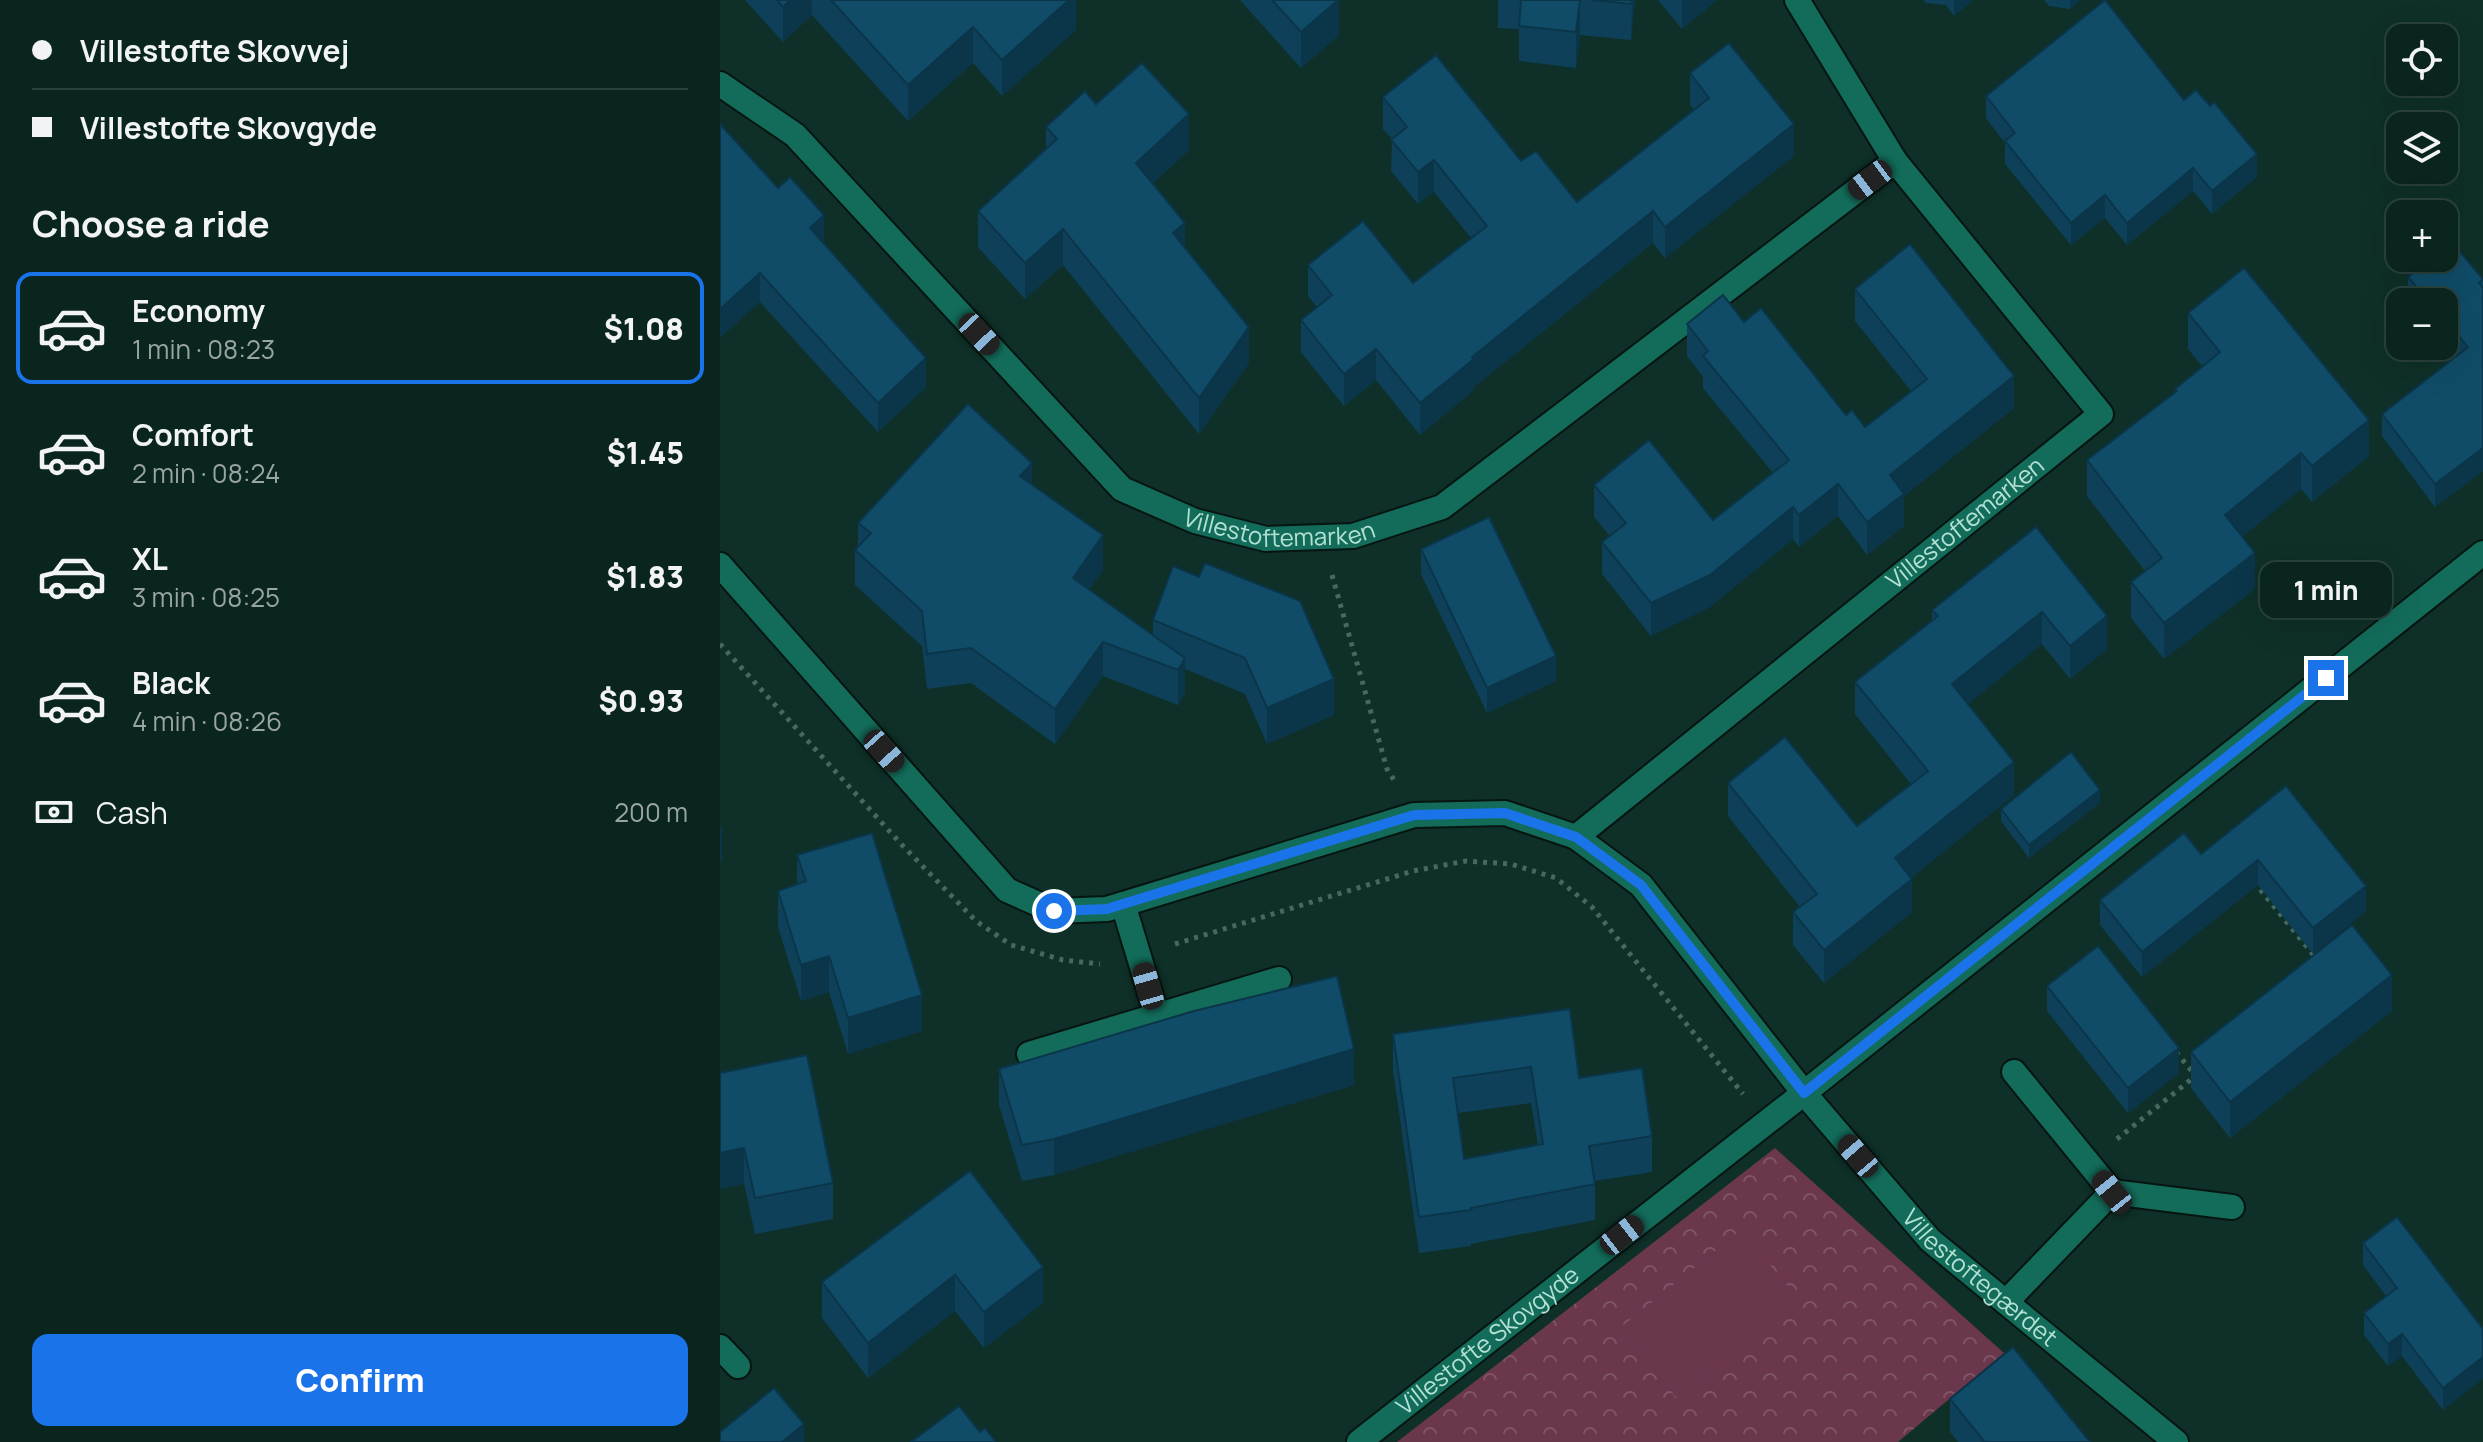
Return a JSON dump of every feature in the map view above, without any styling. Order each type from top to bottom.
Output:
[{"type":"street","name":"Villestoftemarken","points":[[1576,837],[2101,414],[1895,161],[1797,0]]},
{"type":"street","name":"Villestoftemarken","points":[[720,84],[795,135],[1122,489],[1195,521],[1266,539],[1353,536],[1442,507],[1895,161]]},
{"type":"street","name":"Villestofte Skovgyde","points":[[1359,1442],[2483,553]]},
{"type":"street","name":"Villestoftegærdet","points":[[720,565],[1007,890],[1054,911],[1107,909],[1414,815],[1505,813],[1576,837],[1641,885],[1804,1093],[1930,1240],[2176,1442]]},
{"type":"street","points":[[1123,904],[1157,1016]]},
{"type":"street","points":[[1029,1054],[1279,979]]},
{"type":"street","points":[[2014,1072],[2112,1192],[2232,1207]]},
{"type":"street","points":[[2006,1302],[2112,1192]]},
{"type":"street","points":[[720,1347],[738,1366]]},
{"type":"path","points":[[1320,537],[1387,769],[1414,815]]},
{"type":"path","points":[[2248,875],[2326,970]]},
{"type":"path","points":[[2176,1052],[2195,1076]]},
{"type":"path","points":[[2088,1163],[2207,1067]]},
{"type":"green space","points":[[1775,1148],[2004,1353],[1898,1442],[1397,1442]]},
{"type":"green space","points":[[1741,1230],[1799,1300],[1677,1398],[1620,1328]]},
{"type":"building","points":[[777,0],[790,0],[783,7]]},
{"type":"building","points":[[831,0],[1069,0],[1002,60],[973,27],[908,85]]},
{"type":"building","points":[[1272,0],[1338,0],[1301,32]]},
{"type":"building","points":[[1521,0],[1580,0],[1576,32],[1519,26]]},
{"type":"building","points":[[1592,0],[1632,0],[1631,4]]},
{"type":"building","points":[[2105,0],[2184,100],[2196,90],[2210,106],[2214,102],[2257,154],[2212,191],[2193,168],[2127,223],[2105,195],[2071,223],[2005,141],[2015,133],[1986,96]]},
{"type":"building","points":[[1729,43],[1794,124],[1665,227],[1653,211],[1472,357],[1474,359],[1420,403],[1376,349],[1344,374],[1301,320],[1332,295],[1308,265],[1363,221],[1413,283],[1487,226],[1434,160],[1418,172],[1391,140],[1407,127],[1383,97],[1436,55],[1521,161],[1536,151],[1577,202],[1709,98],[1690,73]]},
{"type":"building","points":[[1142,63],[1189,114],[1136,163],[1185,223],[1173,233],[1249,327],[1199,398],[1063,229],[1025,263],[978,211],[1057,139],[1046,127],[1085,91],[1096,104]]},
{"type":"building","points":[[720,124],[778,188],[790,177],[824,215],[810,228],[926,358],[878,403],[760,273],[720,309]]},
{"type":"building","points":[[1910,244],[2014,376],[1890,475],[1904,494],[1867,522],[1838,484],[1799,515],[1793,507],[1710,575],[1651,603],[1602,542],[1626,523],[1594,485],[1649,440],[1713,520],[1789,460],[1703,356],[1708,351],[1687,324],[1723,295],[1744,322],[1761,308],[1846,415],[1852,410],[1865,427],[1927,379],[1855,289]]},
{"type":"building","points":[[2458,249],[2483,279],[2479,283],[2483,288],[2483,448],[2435,484],[2382,414],[2451,360],[2458,360],[2458,355],[2468,347],[2458,335],[2458,288],[2417,288],[2408,277],[2414,272],[2458,272]]},
{"type":"building","points":[[2244,268],[2369,420],[2312,466],[2301,453],[2225,515],[2255,553],[2164,623],[2131,582],[2162,558],[2087,460],[2177,391],[2175,389],[2220,352],[2188,313]]},
{"type":"building","points":[[968,404],[1032,463],[1020,476],[1103,535],[1073,578],[1185,658],[1178,670],[1103,642],[1055,709],[971,648],[927,654],[922,611],[855,550],[871,533],[858,523]]},
{"type":"building","points":[[1489,517],[1556,656],[1487,688],[1421,549]]},
{"type":"building","points":[[2036,527],[2107,616],[2070,646],[2042,612],[1952,684],[2014,762],[1895,858],[1912,879],[1824,950],[1793,912],[1817,894],[1728,783],[1785,737],[1857,826],[1928,771],[1855,682],[1938,616],[1932,610]]},
{"type":"building","points":[[1205,563],[1300,601],[1334,679],[1267,708],[1245,658],[1153,620],[1173,566],[1199,577]]},
{"type":"building","points":[[2071,752],[2100,790],[2029,845],[2001,809]]},
{"type":"building","points":[[2286,786],[2366,886],[2313,928],[2258,860],[2142,952],[2100,900],[2184,833],[2201,854]]},
{"type":"building","points":[[872,833],[922,995],[848,1018],[829,956],[801,965],[778,891],[806,881],[797,855]]},
{"type":"building","points":[[2352,925],[2392,975],[2230,1102],[2191,1052]]},
{"type":"building","points":[[2098,946],[2179,1048],[2128,1088],[2047,986]]},
{"type":"building","points":[[1337,976],[1354,1049],[1054,1139],[1022,1145],[999,1069],[1194,1011]]},
{"type":"building","points":[[1570,1009],[1579,1078],[1642,1068],[1652,1136],[1589,1146],[1595,1184],[1471,1210],[1419,1217],[1393,1034]],"holes":[[[1531,1067],[1543,1144],[1464,1159],[1453,1078]]]},
{"type":"building","points":[[807,1055],[833,1183],[755,1198],[744,1148],[720,1153],[720,1073]]},
{"type":"building","points":[[970,1171],[1043,1267],[984,1312],[955,1275],[868,1343],[822,1282]]},
{"type":"building","points":[[2397,1217],[2483,1329],[2483,1357],[2443,1388],[2402,1334],[2388,1344],[2364,1313],[2397,1288],[2363,1243]]},
{"type":"building","points":[[2013,1347],[2090,1442],[1982,1442],[1950,1399]]},
{"type":"building","points":[[774,1388],[804,1424],[782,1442],[720,1442],[720,1432]]},
{"type":"building","points":[[959,1406],[980,1432],[985,1428],[996,1442],[911,1442]]},
{"type":"route","points":[[1054,911],[1107,909],[1414,815],[1505,813],[1576,837],[1641,885],[1804,1093],[2326,678]]}]
